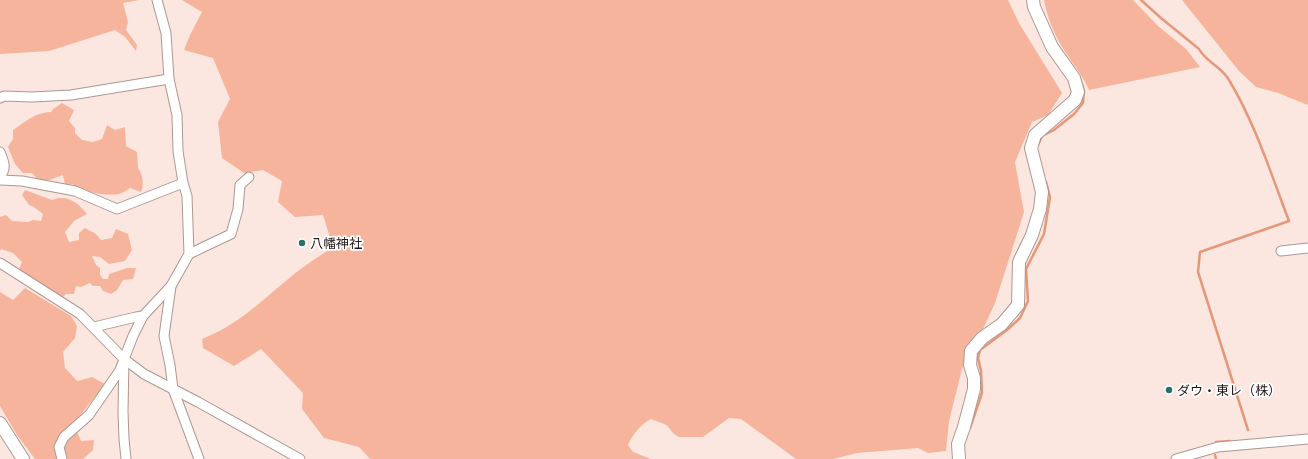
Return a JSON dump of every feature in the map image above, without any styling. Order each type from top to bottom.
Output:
[{"type":"street","points":[[62,459],[59,448],[64,437],[89,415],[120,370],[133,336],[143,316],[171,286],[189,254],[187,196],[183,183],[178,151],[177,115],[169,79],[166,33],[157,0]]},
{"type":"street","points":[[959,459],[958,444],[964,428],[974,389],[974,378],[970,365],[971,352],[982,338],[1002,324],[1018,305],[1019,262],[1032,236],[1040,209],[1042,192],[1031,148],[1035,135],[1076,100],[1078,92],[1074,78],[1052,47],[1034,7],[1033,0]]},
{"type":"street","points":[[0,98],[4,96],[32,97],[71,95],[169,79]]},
{"type":"street","points":[[0,152],[4,162],[4,172],[0,178],[75,191],[117,209],[183,183]]},
{"type":"street","points":[[189,254],[231,234],[238,209],[240,185],[249,177]]},
{"type":"street","points":[[1281,251],[1308,248]]},
{"type":"street","points":[[0,263],[80,314],[124,359],[144,374],[300,459]]},
{"type":"street","points":[[171,286],[164,336],[173,389],[199,459]]},
{"type":"street","points":[[94,327],[143,316]]},
{"type":"street","points":[[124,359],[123,425],[126,459]]},
{"type":"street","points":[[0,423],[23,459]]},
{"type":"street","points":[[1176,459],[1218,447],[1308,439],[1308,443]]},
{"type":"shaded area","points":[[0,0],[139,0],[123,3],[128,22],[126,30],[137,45],[136,51],[125,37],[115,30],[49,51],[0,54]]},
{"type":"shaded area","points":[[182,0],[1008,0],[1019,23],[1062,93],[1048,115],[1032,122],[1015,162],[1024,212],[995,303],[984,327],[966,353],[949,421],[946,451],[928,453],[918,448],[857,453],[833,459],[796,459],[741,419],[729,418],[703,437],[679,437],[673,433],[667,425],[651,419],[637,430],[628,445],[633,452],[651,459],[370,459],[359,447],[324,438],[302,409],[303,393],[261,349],[234,366],[203,348],[202,339],[216,333],[239,319],[298,271],[333,247],[323,215],[295,217],[278,202],[282,181],[263,170],[244,173],[222,158],[218,122],[230,99],[213,58],[184,50],[202,12]]},
{"type":"shaded area","points":[[1044,0],[1133,0],[1158,26],[1186,49],[1200,67],[1089,90],[1056,36],[1050,22]]},
{"type":"shaded area","points":[[1182,0],[1308,0],[1308,105],[1278,93],[1256,87],[1239,71]]},
{"type":"shaded area","points":[[62,103],[74,110],[69,121],[75,128],[75,133],[82,140],[93,142],[102,139],[107,125],[115,130],[125,127],[126,146],[137,152],[138,168],[142,180],[141,192],[130,188],[119,194],[90,192],[74,188],[73,184],[65,185],[63,175],[49,180],[39,181],[32,173],[23,173],[15,164],[8,147],[13,139],[13,130],[40,114],[51,112]]},
{"type":"shaded area","points":[[25,190],[52,200],[57,198],[67,199],[80,206],[87,214],[74,221],[65,232],[69,242],[79,240],[79,233],[85,228],[96,234],[101,240],[112,238],[116,229],[128,234],[132,250],[125,261],[109,264],[100,257],[92,256],[96,265],[100,268],[100,275],[103,279],[108,279],[109,274],[127,268],[136,268],[133,279],[123,280],[117,290],[111,294],[103,291],[100,286],[93,286],[90,283],[81,287],[76,286],[74,294],[66,294],[61,299],[18,272],[22,262],[13,253],[1,249],[0,251],[0,217],[6,215],[12,221],[41,221],[43,214],[29,205],[22,195]]},
{"type":"shaded area","points":[[25,288],[71,316],[77,326],[75,338],[63,352],[65,368],[77,381],[92,377],[105,384],[81,414],[75,427],[81,441],[94,440],[93,450],[83,459],[35,459],[17,435],[0,406],[0,292],[13,300]]},
{"type":"waterway","points":[[1141,0],[1199,49],[1206,58],[1226,75],[1255,131],[1289,221],[1200,252],[1198,272],[1248,430]]},
{"type":"waterway","points":[[1038,145],[1042,136],[1054,130],[1074,114],[1083,103],[1084,91],[1079,76]]},
{"type":"waterway","points":[[970,428],[982,393],[981,371],[978,358],[980,350],[1007,330],[1020,318],[1028,301],[1026,269],[1044,234],[1050,197],[1046,182]]},
{"type":"waterway","points":[[1216,442],[1230,441]]},
{"type":"waterway","points":[[1215,455],[1216,459]]},
{"type":"place","name":"八幡神社","points":[[302,243]]},
{"type":"place","name":"ダウ・東レ（株）","points":[[1169,390]]}]
